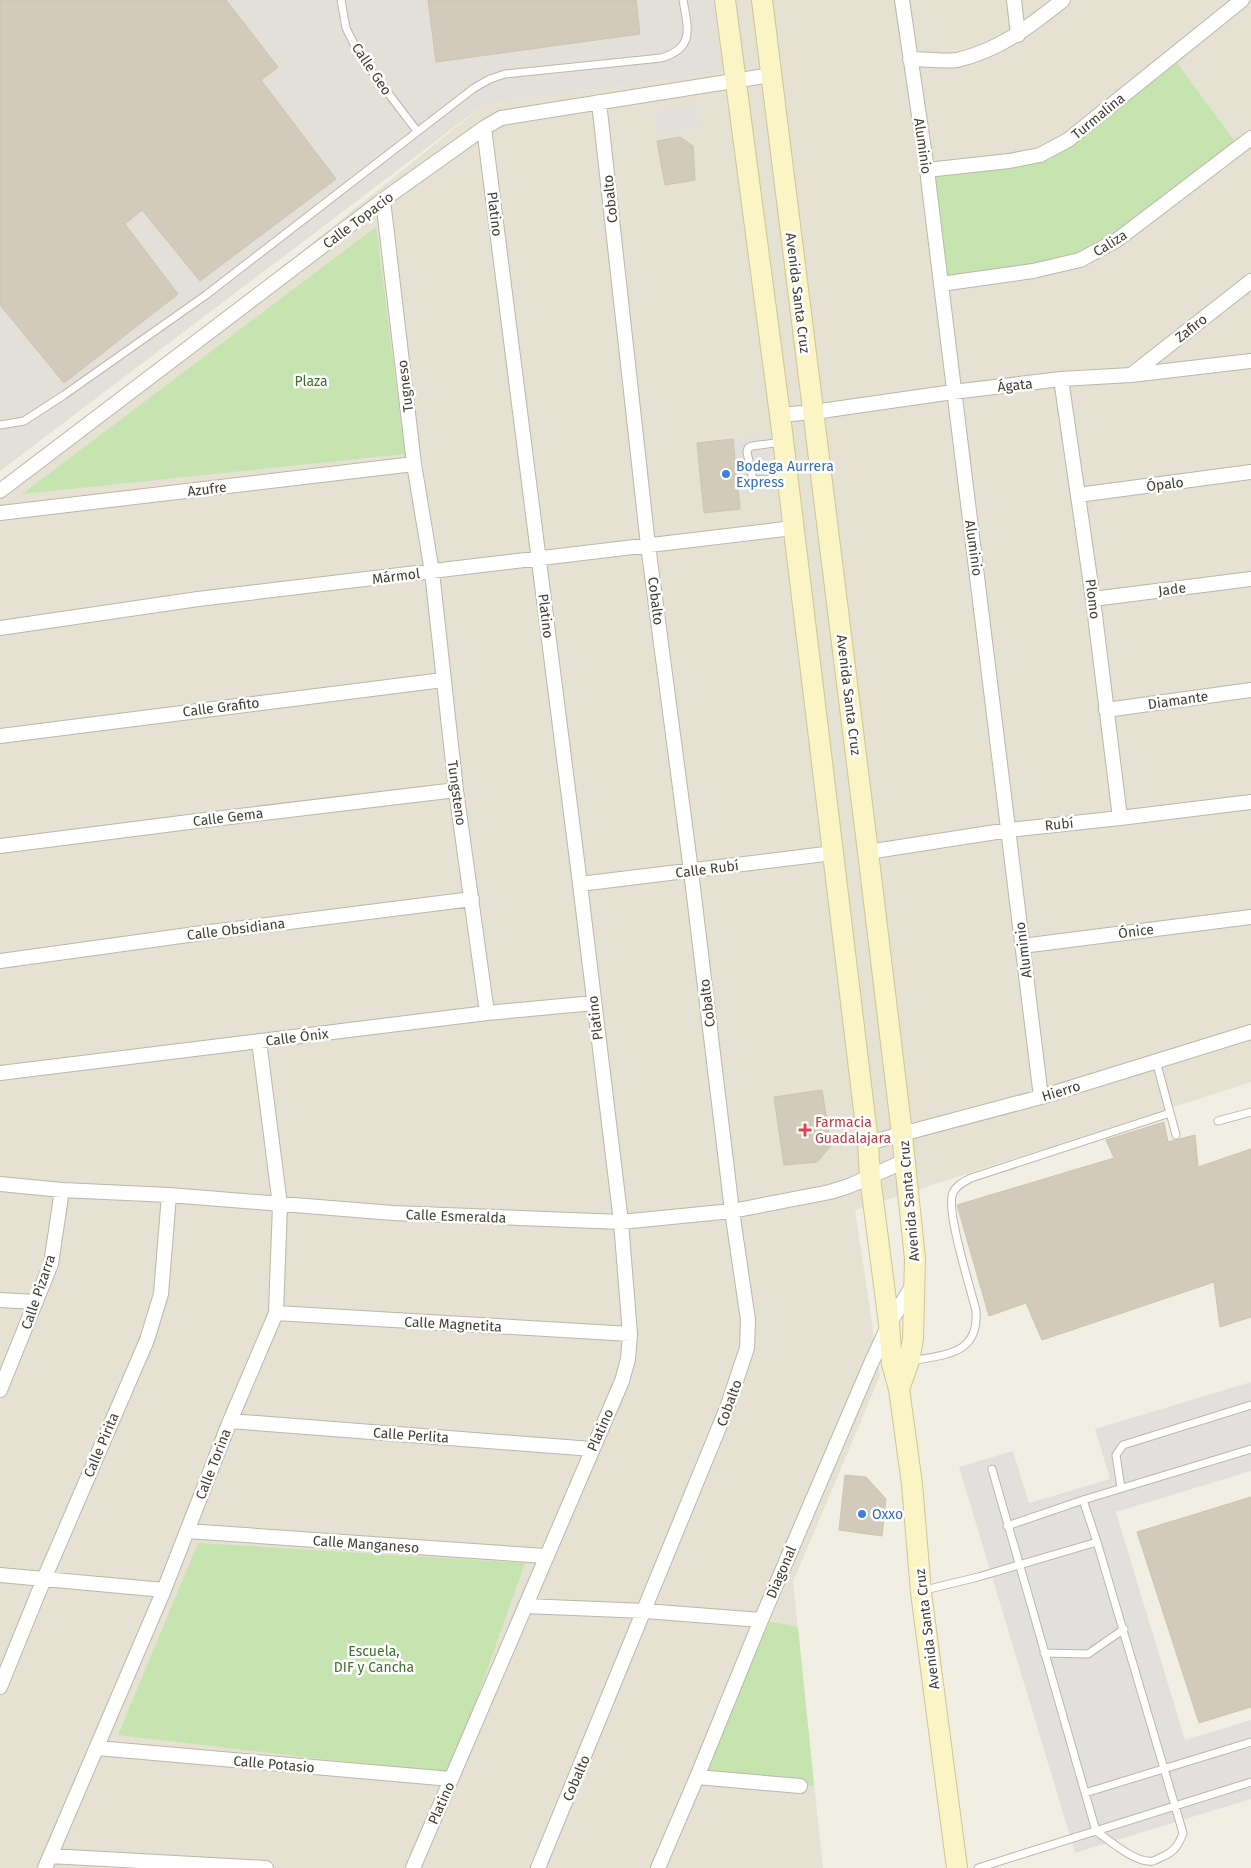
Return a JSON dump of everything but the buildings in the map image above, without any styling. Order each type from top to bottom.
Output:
[{"type":"street","name":"Avenida Santa Cruz","points":[[725,0],[780,415],[834,853],[868,1143],[870,1177],[889,1324],[900,1363],[899,1389],[912,1484],[921,1592],[957,1868]]},
{"type":"street","name":"Avenida Santa Cruz","points":[[762,0],[868,852],[915,1259],[914,1332],[900,1363]]},
{"type":"street","name":"Aluminio","points":[[902,0],[927,170],[953,392],[1009,830],[1040,1097]]},
{"type":"street","points":[[1014,0],[1018,35]]},
{"type":"street","points":[[910,59],[956,60],[992,48],[1018,35],[1063,0]]},
{"type":"street","name":"Turmalina","points":[[927,170],[1040,155],[1068,140],[1242,0]]},
{"type":"street","points":[[1248,0],[1251,4]]},
{"type":"street","name":"Calle Topacio","points":[[0,492],[383,200],[501,118],[734,79],[771,75]]},
{"type":"street","name":"Cobalto","points":[[538,1868],[727,1408],[747,1348],[748,1320],[732,1210],[691,872],[648,545],[599,102]]},
{"type":"street","name":"Platino","points":[[413,1868],[622,1381],[628,1359],[630,1334],[621,1222],[484,128]]},
{"type":"street","name":"Caliza","points":[[940,284],[1033,271],[1080,260],[1117,240],[1251,138]]},
{"type":"street","name":"Tugneso","points":[[383,200],[414,464],[432,572]]},
{"type":"street","name":"Zafiro","points":[[1131,375],[1251,281]]},
{"type":"street","name":"Ágata","points":[[780,415],[1061,379],[1131,375],[1251,361]]},
{"type":"street","name":"Plomo","points":[[1061,379],[1093,599],[1120,818]]},
{"type":"street","name":"Azufre","points":[[0,513],[414,464]]},
{"type":"street","name":"Ópalo","points":[[1078,495],[1251,472]]},
{"type":"street","name":"Mármol","points":[[0,628],[198,599],[793,528]]},
{"type":"street","name":"Tungsteno","points":[[432,572],[456,790],[487,1013]]},
{"type":"street","name":"Jade","points":[[1093,599],[1251,579]]},
{"type":"street","name":"Calle Grafito","points":[[0,736],[443,680]]},
{"type":"street","name":"Diamante","points":[[1106,710],[1251,690]]},
{"type":"street","name":"Calle Gema","points":[[0,846],[456,790]]},
{"type":"street","name":"Rubí","points":[[868,852],[1009,830],[1251,802]]},
{"type":"street","name":"Calle Rubí","points":[[580,884],[691,872],[834,853]]},
{"type":"street","name":"Calle Obsidiana","points":[[0,961],[210,932],[472,900]]},
{"type":"street","name":"Ónice","points":[[1022,946],[1251,917]]},
{"type":"street","name":"Calle Ónix","points":[[0,1073],[487,1013],[594,1003]]},
{"type":"street","name":"Hierro","points":[[868,1143],[1040,1097],[1251,1032]]},
{"type":"street","name":"Calle Torina","points":[[47,1862],[164,1590],[230,1421],[276,1313],[280,1205],[259,1041]]},
{"type":"street","name":"Calle Esmeralda","points":[[0,1184],[393,1213],[621,1222],[732,1210],[830,1192],[905,1161]]},
{"type":"street","name":"Calle Pizarra","points":[[0,1390],[51,1264],[62,1190]]},
{"type":"street","name":"Calle Pirita","points":[[0,1687],[44,1579],[147,1340],[161,1294],[169,1195]]},
{"type":"street","name":"Diagonal","points":[[658,1868],[761,1620],[869,1368],[889,1324],[915,1280]]},
{"type":"street","points":[[0,1300],[36,1302]]},
{"type":"street","name":"Calle Magnetita","points":[[276,1313],[630,1334]]},
{"type":"street","points":[[869,1368],[900,1363]]},
{"type":"street","name":"Calle Perlita","points":[[230,1421],[592,1449]]},
{"type":"street","name":"Calle Manganeso","points":[[187,1531],[546,1556]]},
{"type":"street","points":[[0,1575],[164,1590]]},
{"type":"street","points":[[525,1606],[645,1611],[761,1620]]},
{"type":"street","name":"Calle Potasio","points":[[97,1748],[451,1779]]},
{"type":"street","points":[[697,1777],[800,1786]]},
{"type":"street","points":[[47,1862],[266,1868]]},
{"type":"lane","name":"Calle Geo","points":[[341,0],[346,28],[360,56],[417,131]]},
{"type":"lane","points":[[0,425],[24,421],[80,384],[206,294],[417,131],[490,79],[505,74],[661,58],[672,55],[680,50],[686,41],[687,26],[684,0]]},
{"type":"lane","points":[[783,442],[752,446],[748,448],[748,452],[753,480],[787,479]]},
{"type":"lane","points":[[1156,1061],[1176,1135]]},
{"type":"lane","points":[[1218,1121],[1251,1112]]},
{"type":"lane","points":[[900,1363],[951,1352],[971,1340],[974,1334],[977,1324],[976,1312],[951,1211],[952,1194],[956,1188],[971,1178],[1170,1113]]},
{"type":"lane","points":[[1121,1488],[1116,1455],[1122,1445],[1251,1405]]},
{"type":"lane","points":[[1007,1526],[1083,1500],[1251,1448]]},
{"type":"lane","points":[[992,1469],[1096,1831],[1131,1854],[1143,1860],[1154,1861],[1178,1846],[1183,1833],[1124,1629],[1083,1500]]},
{"type":"lane","points":[[921,1592],[1097,1542]]},
{"type":"lane","points":[[1044,1653],[1088,1654],[1124,1629]]},
{"type":"lane","points":[[1084,1792],[1251,1742]]},
{"type":"lane","points":[[978,1868],[1251,1782]]},
{"type":"shaded area","points":[[0,0],[740,0],[748,69],[485,104],[0,471]]},
{"type":"shaded area","points":[[740,0],[1251,0],[1251,1082],[855,1210],[880,1376],[793,1582],[823,1868],[0,1868],[0,494],[485,104],[748,69]]},
{"type":"shaded area","points":[[695,105],[699,127],[657,134],[654,112]]},
{"type":"shaded area","points":[[766,434],[773,490],[739,495],[733,439]]},
{"type":"shaded area","points":[[1251,1382],[1251,1471],[1116,1512],[1185,1740],[1251,1720],[1251,1799],[1075,1853],[959,1467],[1013,1451],[1029,1503],[1110,1479],[1095,1429]]},
{"type":"green space","points":[[1172,56],[1239,147],[1080,260],[941,284],[927,170],[1040,155]]},
{"type":"green space","name":"Plaza","points":[[376,227],[405,454],[22,494]]},
{"type":"green space","name":"Escuela, DIF y Cancha","points":[[198,1543],[525,1563],[450,1774],[118,1735]]},
{"type":"green space","points":[[761,1620],[798,1627],[814,1786],[697,1777]]},
{"type":"place","name":"Bodega Aurrera Express","points":[[726,474]]},
{"type":"place","name":"Farmacia Guadalajara","points":[[805,1130]]},
{"type":"place","name":"Oxxo","points":[[862,1514]]}]
